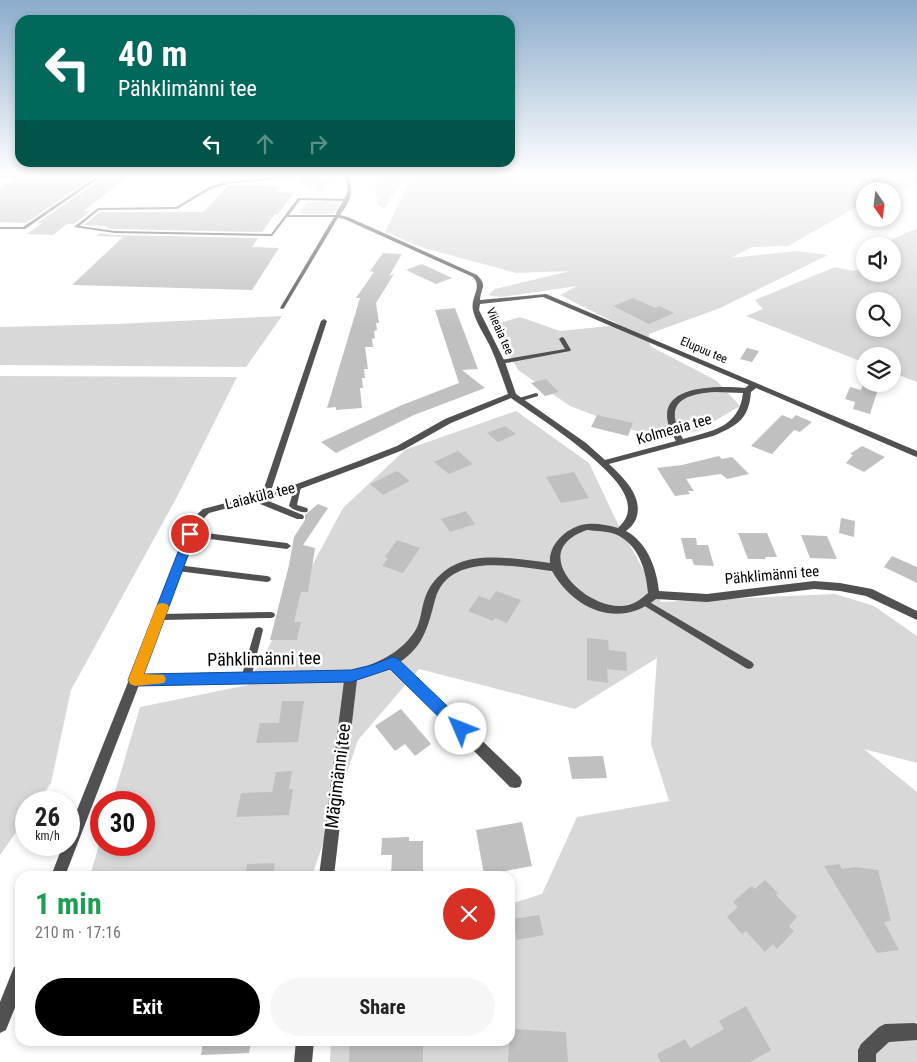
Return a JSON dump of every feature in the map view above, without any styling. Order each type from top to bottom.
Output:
[{"type":"street","name":"Viieaia tee","points":[[363,226],[475,276],[480,281],[481,286],[476,302],[476,310],[501,362],[515,397]]},
{"type":"street","name":"Elupuu tee","points":[[476,302],[544,295],[917,454]]},
{"type":"street","points":[[680,441],[672,427],[670,413],[672,404],[684,395],[694,391],[716,389],[748,391],[756,384]]},
{"type":"street","name":"Kolmeaia tee","points":[[604,463],[710,434],[735,422],[746,406],[748,391]]},
{"type":"street","points":[[515,397],[562,430],[604,463],[620,479],[632,500],[633,510],[630,520],[620,532]]},
{"type":"street","name":"Laiaküla tee","points":[[60,871],[196,519],[206,511],[297,487],[400,448],[448,421],[515,397]]},
{"type":"street","points":[[588,527],[620,532],[634,543],[647,561],[653,580],[654,595],[646,603],[623,611],[596,606],[573,590],[556,568],[556,552],[566,536],[576,530],[588,527]]},
{"type":"street","name":"Pähklimänni tee","points":[[135,680],[351,676],[374,670],[392,662],[420,634],[426,621],[431,597],[436,586],[454,570],[470,563],[492,562],[556,568]]},
{"type":"street","name":"Pähklimänni tee","points":[[654,595],[707,598],[814,585],[840,586],[868,592],[917,616]]},
{"type":"street","points":[[392,662],[515,782]]},
{"type":"street","name":"Mägimänni tee","points":[[327,871],[351,676]]},
{"type":"street","points":[[0,1024],[15,986]]},
{"type":"street","points":[[866,1062],[867,1050],[885,1033],[914,1032]]},
{"type":"street","points":[[303,1062],[305,1046]]},
{"type":"lane","points":[[0,228],[24,228],[28,226]]},
{"type":"lane","points":[[79,226],[76,228],[115,232],[272,235],[279,226]]},
{"type":"lane","points":[[282,308],[331,226]]},
{"type":"lane","points":[[266,494],[324,321]]},
{"type":"lane","points":[[501,362],[568,350],[562,339]]},
{"type":"lane","points":[[515,397],[536,396]]},
{"type":"lane","points":[[254,498],[302,514],[293,506],[297,487]]},
{"type":"lane","points":[[190,534],[287,546]]},
{"type":"lane","points":[[177,568],[267,579]]},
{"type":"lane","points":[[646,603],[749,665]]},
{"type":"lane","points":[[159,616],[271,615]]},
{"type":"lane","points":[[246,678],[260,630]]},
{"type":"shaded area","points":[[388,226],[824,226],[788,246],[752,247],[731,258],[796,251],[828,255],[720,308],[649,334],[650,346],[717,381],[740,406],[698,431],[652,437],[570,406],[518,370],[493,325],[520,317],[560,331],[620,325],[560,295],[577,286],[501,297],[488,295],[495,289],[570,271],[516,273],[424,248],[385,232]]},
{"type":"shaded area","points":[[917,228],[917,382],[901,376],[901,347],[856,347],[856,359],[746,316],[763,309],[755,300],[835,267],[856,271],[856,282],[901,282],[901,237],[898,237]]},
{"type":"shaded area","points":[[282,316],[246,367],[0,365],[0,327],[116,324]]},
{"type":"shaded area","points":[[0,376],[237,377],[178,495],[71,690],[51,783],[46,791],[15,791],[15,834],[0,855]]},
{"type":"shaded area","points":[[516,411],[589,463],[615,518],[661,602],[835,594],[874,606],[917,636],[917,763],[864,749],[917,792],[917,1062],[330,1062],[331,1046],[515,1046],[515,902],[542,894],[577,817],[669,801],[651,744],[657,658],[575,709],[419,669],[358,740],[314,871],[91,871],[96,856],[155,856],[155,791],[115,791],[140,707],[248,685],[343,508],[405,450]]},
{"type":"building","points":[[39,226],[65,226],[53,235],[27,234]]},
{"type":"building","points":[[97,226],[267,226],[262,232],[105,228],[108,226]]},
{"type":"building","points":[[100,233],[115,235],[258,238],[252,247],[279,248],[252,290],[72,285],[123,237],[96,236]]},
{"type":"building","points":[[383,253],[402,254],[389,276],[394,274],[376,303],[379,323],[376,323],[375,338],[372,339],[373,347],[365,347],[368,369],[364,369],[365,378],[362,378],[363,388],[360,388],[362,408],[336,410],[336,407],[327,408],[360,298],[356,298],[374,272],[370,271]]},
{"type":"building","points":[[422,264],[452,278],[436,284],[406,270]]},
{"type":"building","points":[[633,298],[655,308],[659,306],[674,313],[649,324],[613,306]]},
{"type":"building","points":[[455,308],[478,369],[462,370],[485,388],[414,415],[336,453],[321,442],[402,405],[459,383],[435,310]]},
{"type":"building","points":[[747,348],[759,351],[752,362],[740,359]]},
{"type":"building","points":[[546,379],[559,392],[545,396],[531,383]]},
{"type":"building","points":[[850,387],[856,389],[856,392],[877,392],[870,414],[853,409],[855,402],[845,399]]},
{"type":"building","points":[[597,415],[633,423],[628,436],[591,427]]},
{"type":"building","points":[[782,415],[792,419],[796,415],[812,422],[800,432],[794,430],[772,454],[751,446]]},
{"type":"building","points":[[505,426],[516,434],[498,442],[487,433]]},
{"type":"building","points":[[862,446],[885,457],[864,472],[846,463],[853,455],[850,454]]},
{"type":"building","points":[[458,451],[473,464],[449,474],[434,462]]},
{"type":"building","points":[[719,456],[722,459],[732,457],[749,474],[727,479],[721,474],[686,479],[694,491],[688,491],[690,494],[675,496],[657,468],[682,465]]},
{"type":"building","points":[[397,471],[410,481],[383,495],[370,484]]},
{"type":"building","points":[[574,472],[589,498],[561,503],[546,477]]},
{"type":"building","points":[[318,504],[328,508],[303,545],[315,548],[308,592],[301,592],[294,622],[301,622],[297,640],[270,640],[294,537],[305,520],[305,515]]},
{"type":"building","points":[[466,511],[475,524],[450,532],[441,519]]},
{"type":"building","points":[[841,518],[855,521],[854,537],[839,533]]},
{"type":"building","points":[[738,533],[767,533],[777,557],[748,559]]},
{"type":"building","points":[[801,535],[827,536],[837,559],[810,558]]},
{"type":"building","points":[[681,538],[696,538],[697,545],[708,545],[714,566],[694,565],[692,559],[686,559]]},
{"type":"building","points":[[397,540],[420,548],[403,573],[382,566],[388,558],[385,557]]},
{"type":"building","points":[[892,556],[917,567],[917,583],[884,567]]},
{"type":"building","points":[[496,591],[521,600],[507,623],[495,618],[493,621],[468,611],[479,596],[490,600]]},
{"type":"building","points":[[587,638],[608,640],[609,650],[626,652],[627,671],[607,669],[608,683],[587,680]]},
{"type":"building","points":[[282,701],[304,701],[298,742],[256,743],[260,723],[279,723]]},
{"type":"building","points":[[401,709],[431,744],[415,756],[405,744],[395,751],[375,726]]},
{"type":"building","points":[[603,756],[607,778],[572,779],[568,757]]},
{"type":"building","points":[[292,771],[289,789],[293,789],[289,815],[236,817],[241,793],[272,792],[276,772]]},
{"type":"building","points":[[522,822],[532,866],[505,871],[483,871],[476,830]]},
{"type":"building","points":[[409,837],[409,841],[423,841],[423,871],[391,871],[392,855],[381,855],[382,838]]},
{"type":"building","points":[[275,863],[274,871],[246,871],[247,864]]},
{"type":"building","points":[[839,864],[842,869],[856,867],[878,870],[891,921],[884,922],[899,950],[877,953],[824,866]]},
{"type":"building","points":[[765,880],[797,917],[789,926],[794,931],[777,949],[773,944],[765,952],[746,931],[742,934],[727,917],[738,907],[733,902],[751,886],[755,889]]},
{"type":"building","points":[[539,915],[544,935],[517,940],[515,919]]},
{"type":"building","points":[[746,1006],[771,1050],[750,1062],[661,1062],[657,1054],[685,1039],[690,1048],[724,1029],[719,1021]]},
{"type":"building","points":[[515,1029],[566,1032],[568,1062],[508,1062],[509,1046],[515,1046]]},
{"type":"building","points":[[202,1046],[250,1046],[249,1053],[201,1055]]},
{"type":"building","points":[[350,1046],[423,1046],[423,1062],[349,1062]]},
{"type":"slow traffic","points":[[160,679],[135,680],[162,607]]},
{"type":"route","points":[[190,534],[135,680],[351,676],[374,670],[392,662],[461,729]]}]
